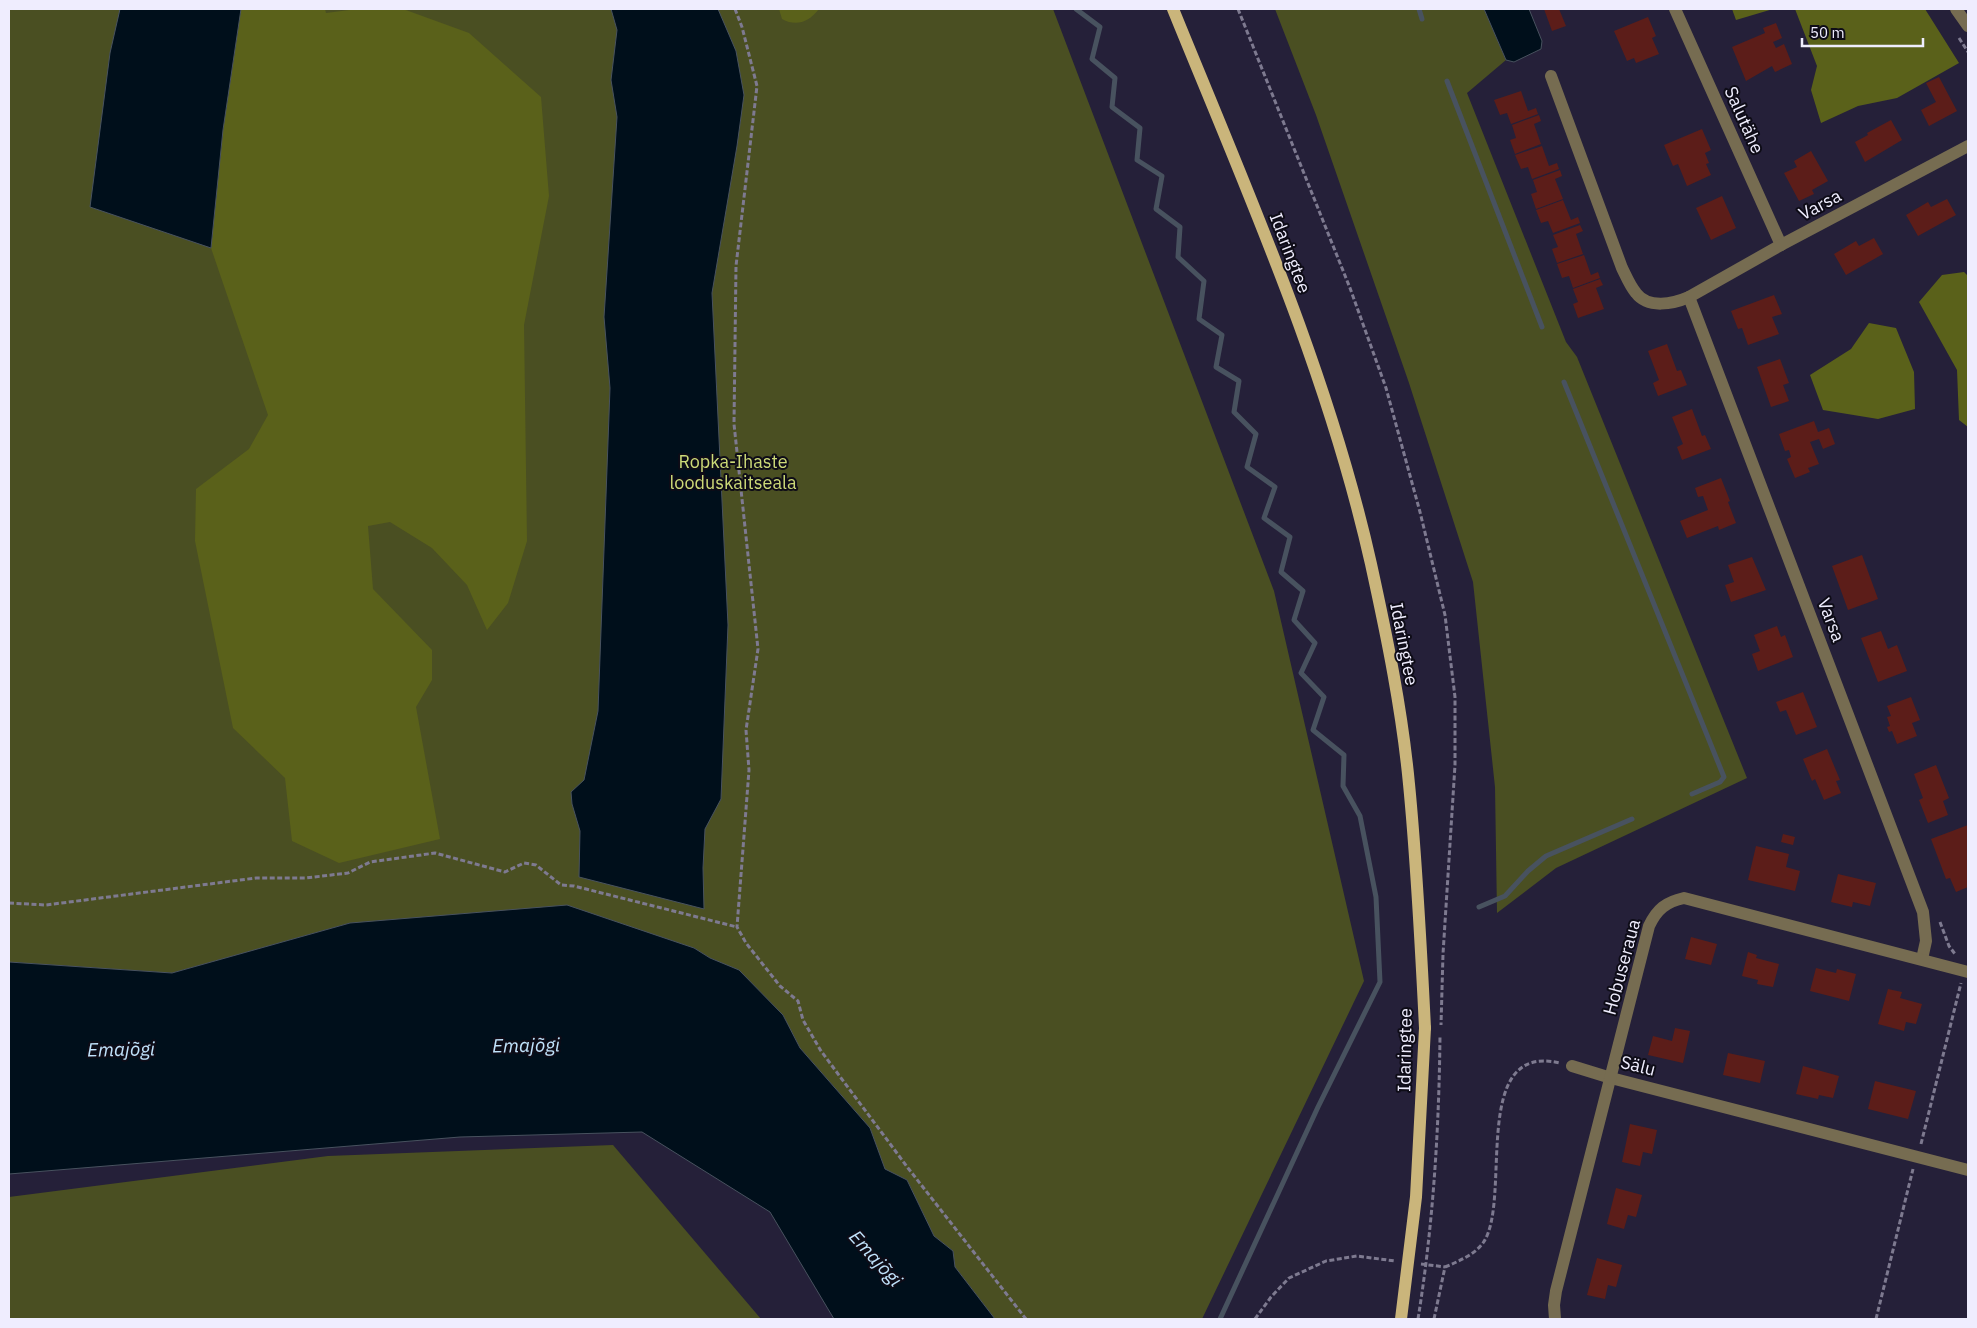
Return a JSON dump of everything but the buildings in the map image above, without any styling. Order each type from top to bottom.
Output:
[{"type":"main road","name":"Idaringtee","points":[[1173,9],[1266,238],[1304,339],[1339,445],[1370,563],[1394,676],[1409,782],[1419,897],[1424,1028],[1416,1197],[1401,1319]]},
{"type":"street","name":"Salutähe","points":[[1675,9],[1781,245]]},
{"type":"street","points":[[1956,9],[1968,26]]},
{"type":"street","name":"Varsa","points":[[1550,76],[1622,268],[1636,294],[1642,298],[1666,304],[1689,297],[1781,245],[1968,146]]},
{"type":"street","name":"Varsa","points":[[1689,297],[1923,912],[1926,941],[1922,959]]},
{"type":"street","name":"Hobuseraua","points":[[1555,1319],[1556,1291],[1649,926],[1661,908],[1670,901],[1684,898],[1966,971]]},
{"type":"street","name":"Sälu","points":[[1572,1066],[1610,1078],[1968,1170]]},
{"type":"path","points":[[735,9],[742,27],[757,86],[736,266],[734,424],[758,649],[746,730],[749,770],[736,926],[746,943],[780,986],[798,1001],[803,1020],[822,1052],[908,1168],[1026,1319]]},
{"type":"path","points":[[1238,9],[1350,288],[1386,388],[1420,512],[1445,614],[1455,696],[1456,765],[1443,954],[1441,1029]]},
{"type":"path","points":[[9,903],[46,905],[256,878],[306,878],[348,873],[370,862],[435,853],[506,872],[524,863],[536,865],[561,885],[574,886],[736,926]]},
{"type":"path","points":[[1938,918],[1949,946],[1959,957],[1966,961],[1966,971]]},
{"type":"path","points":[[1952,982],[1968,986]]},
{"type":"path","points":[[1416,1264],[1445,1268],[1466,1258],[1484,1242],[1492,1220],[1500,1111],[1503,1096],[1513,1076],[1527,1064],[1549,1060],[1572,1066]]},
{"type":"path","points":[[1255,1319],[1271,1297],[1289,1278],[1326,1261],[1357,1256],[1396,1261]]},
{"type":"path","points":[[1434,1319],[1445,1268]]},
{"type":"green space","name":"Ropka-Ihaste looduskaitseala","points":[[9,9],[1053,9],[1274,591],[1364,981],[1202,1319],[995,1319],[955,1267],[953,1251],[934,1236],[907,1180],[885,1170],[870,1128],[800,1048],[783,1015],[739,971],[710,958],[694,948],[350,923],[172,973],[9,962]]},
{"type":"green space","points":[[241,9],[325,9],[326,13],[357,9],[403,9],[469,33],[541,97],[549,196],[524,325],[527,541],[508,603],[487,630],[467,585],[432,548],[390,522],[368,526],[373,589],[432,650],[432,680],[416,707],[440,839],[339,863],[292,841],[285,778],[233,728],[195,541],[196,489],[249,449],[268,415],[211,248],[223,130]]},
{"type":"green space","points":[[779,9],[819,9],[807,20],[792,23],[782,19]]},
{"type":"green space","points":[[1275,9],[1484,9],[1506,60],[1467,93],[1566,342],[1577,357],[1747,778],[1556,868],[1497,913],[1495,787],[1473,582],[1409,383],[1316,115]]},
{"type":"green space","points":[[1732,9],[1773,9],[1736,20]]},
{"type":"green space","points":[[1795,9],[1925,9],[1959,63],[1897,98],[1858,106],[1821,123],[1811,90],[1817,66]]},
{"type":"green space","points":[[1964,272],[1968,276],[1968,427],[1959,420],[1957,370],[1919,302],[1942,275]]},
{"type":"green space","points":[[1869,323],[1896,328],[1914,372],[1915,409],[1878,419],[1823,410],[1810,375],[1851,349]]},
{"type":"green space","points":[[613,1145],[761,1319],[9,1319],[9,1197],[328,1156]]},
{"type":"water","points":[[120,9],[241,9],[223,130],[211,248],[90,207],[110,53]]},
{"type":"water","points":[[611,9],[718,9],[736,51],[744,95],[712,293],[728,625],[721,799],[705,829],[703,868],[704,909],[579,877],[580,831],[572,804],[571,792],[584,780],[598,711],[610,388],[604,317],[617,117],[611,80],[617,30]]},
{"type":"water","points":[[1484,9],[1529,9],[1542,41],[1541,49],[1514,62],[1506,60]]},
{"type":"water","name":"Emajõgi","points":[[567,905],[694,948],[710,958],[739,970],[783,1015],[800,1048],[870,1128],[885,1169],[907,1180],[934,1236],[953,1251],[955,1267],[995,1319],[834,1319],[770,1212],[642,1132],[460,1137],[9,1174],[9,962],[172,973],[350,923]]},
{"type":"waterway","points":[[1076,9],[1100,27],[1092,59],[1115,78],[1112,107],[1140,128],[1137,160],[1162,176],[1156,209],[1180,227],[1178,257],[1204,281],[1199,319],[1222,335],[1216,367],[1239,381],[1234,412],[1256,434],[1247,467],[1275,487],[1264,518],[1290,537],[1281,572],[1303,591],[1294,620],[1315,643],[1301,673],[1324,697],[1313,730],[1344,755],[1343,786],[1360,816],[1376,897],[1380,982],[1318,1107],[1220,1319]]},
{"type":"waterway","points":[[1419,9],[1422,19]]},
{"type":"waterway","points":[[1447,81],[1542,327]]},
{"type":"waterway","points":[[1564,382],[1724,777],[1720,782],[1692,794]]},
{"type":"waterway","points":[[1479,907],[1505,896],[1528,871],[1546,856],[1632,819]]}]
